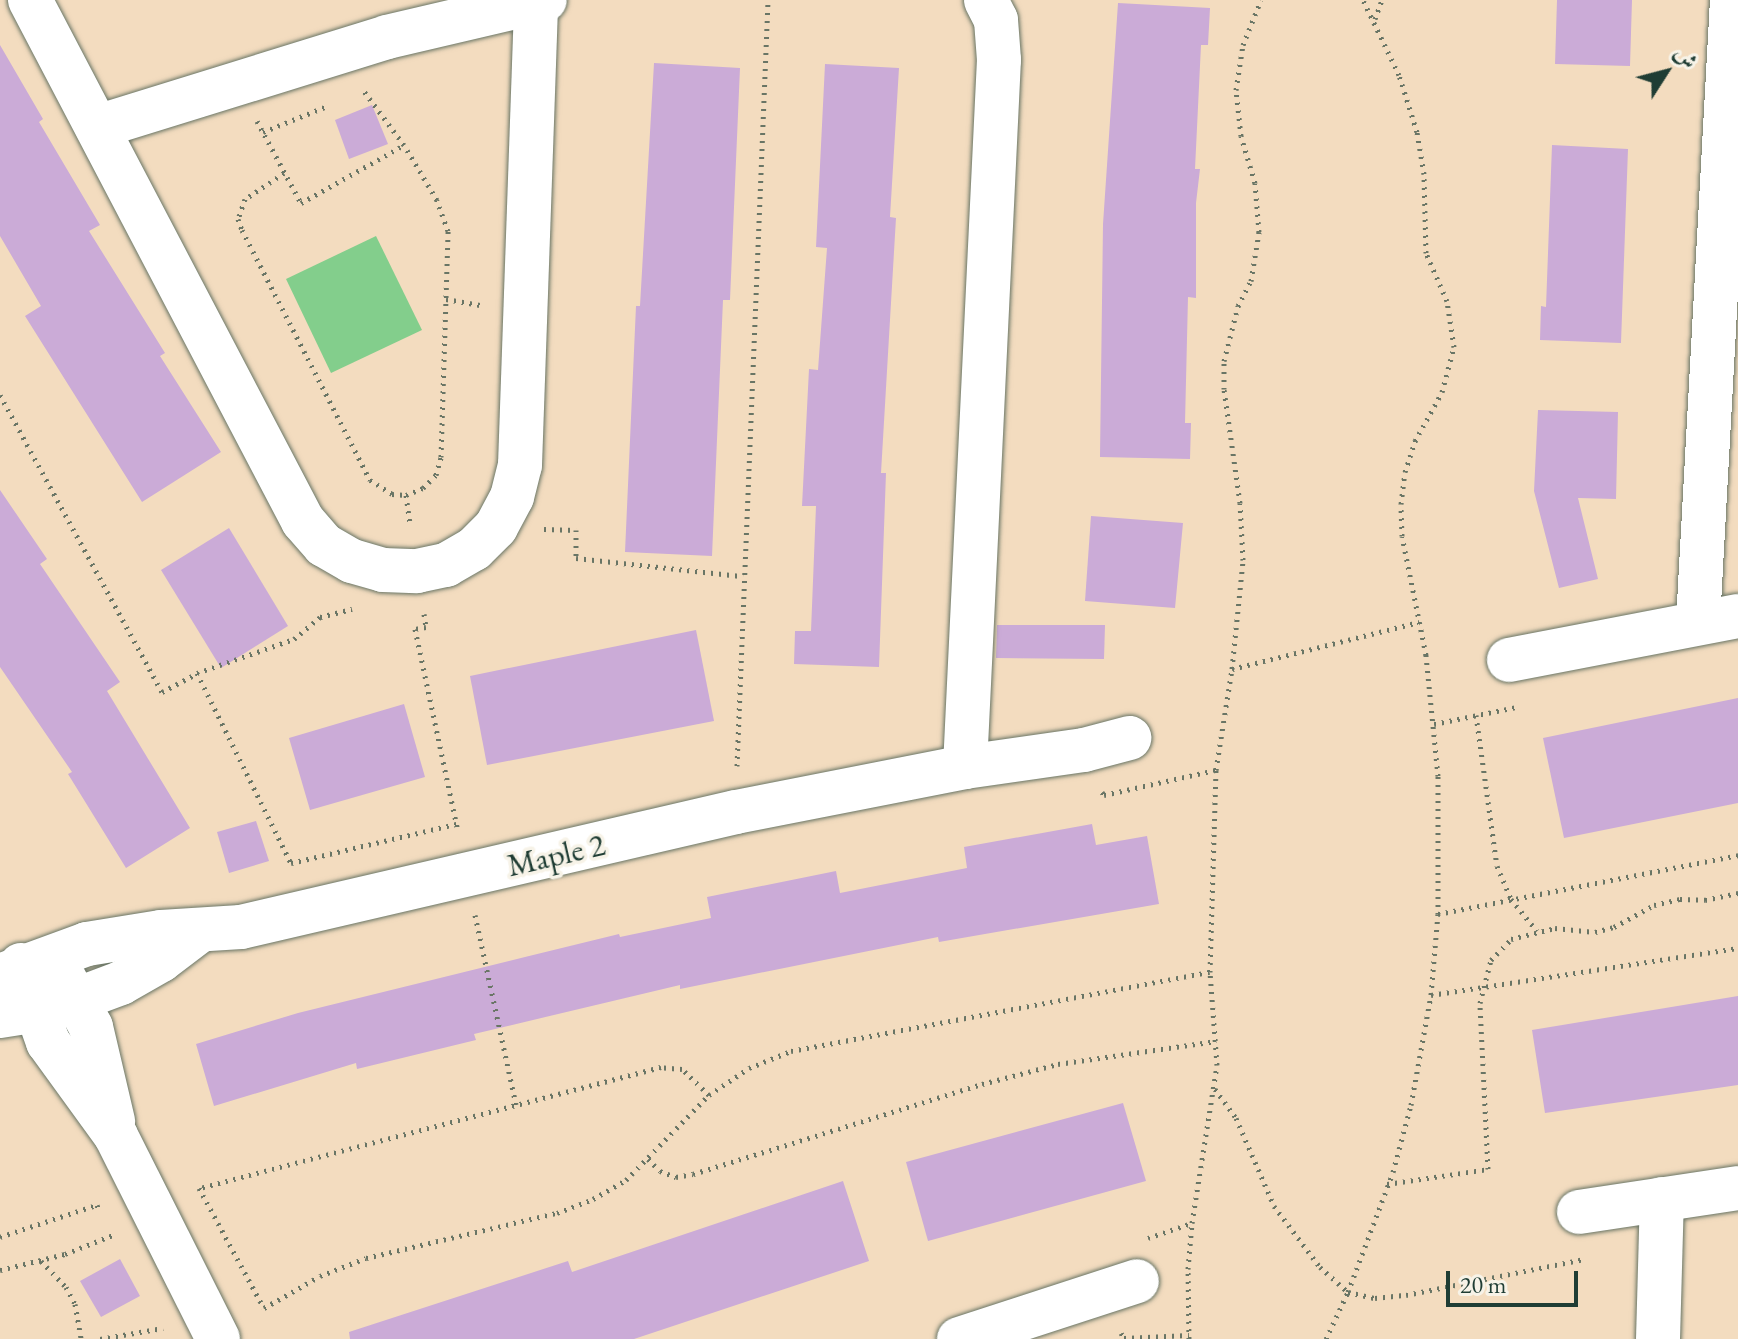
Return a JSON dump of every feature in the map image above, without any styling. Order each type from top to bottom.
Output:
[{"type":"street","points":[[30,0],[303,521],[324,545],[352,561],[383,570],[417,571],[446,565],[474,549],[496,527],[512,497],[520,465],[540,1],[387,37],[97,127]]},
{"type":"street","points":[[965,767],[999,60],[996,20],[986,0]]},
{"type":"street","points":[[1509,660],[1718,619],[1732,0]]},
{"type":"street","name":"Maple 2","points":[[24,965],[123,937],[241,927],[736,812],[965,767],[1084,750],[1129,738]]},
{"type":"street","points":[[18,1014],[78,1001],[121,983],[161,960],[199,931]]},
{"type":"street","points":[[116,1136],[95,1042],[78,1001],[24,965],[18,1014],[59,1059],[116,1136],[218,1339]]},
{"type":"street","points":[[1579,1212],[1738,1188]]},
{"type":"street","points":[[1658,1339],[1662,1199]]},
{"type":"street","points":[[959,1339],[1137,1281]]},
{"type":"path","points":[[736,812],[768,0]]},
{"type":"path","points":[[1326,1339],[1348,1292],[1387,1184],[1411,1105],[1431,995],[1438,914],[1438,776],[1419,622],[1402,536],[1401,504],[1405,472],[1415,441],[1442,392],[1454,347],[1453,323],[1426,253],[1424,174],[1417,132],[1399,75],[1363,0]]},
{"type":"path","points":[[1375,20],[1382,0]]},
{"type":"path","points":[[1189,1339],[1188,1269],[1192,1223],[1215,1089],[1216,1041],[1210,972],[1216,770],[1232,669],[1243,560],[1239,488],[1224,389],[1224,361],[1238,306],[1251,281],[1259,232],[1255,183],[1241,136],[1236,90],[1243,45],[1261,1]]},
{"type":"path","points":[[236,82],[301,203],[404,145]]},
{"type":"path","points":[[284,173],[245,199],[238,219],[370,480],[380,489],[406,495],[423,488],[436,475],[441,457],[448,231],[437,200],[366,90],[351,96]]},
{"type":"path","points":[[263,132],[336,102]]},
{"type":"path","points":[[0,395],[162,692],[197,673],[294,639],[320,617],[363,606]]},
{"type":"path","points":[[406,495],[426,627],[415,629],[516,1105]]},
{"type":"path","points":[[496,527],[576,530],[576,558],[743,576]]},
{"type":"path","points":[[1232,669],[1419,622]]},
{"type":"path","points":[[197,673],[291,863],[456,824]]},
{"type":"path","points":[[1476,715],[1497,866],[1511,899],[1537,931]]},
{"type":"path","points":[[1438,914],[1738,855]]},
{"type":"path","points":[[1387,1184],[1488,1169],[1480,1029],[1482,988],[1491,960],[1511,939],[1555,928],[1595,932],[1614,927],[1667,902],[1725,898],[1738,893]]},
{"type":"path","points":[[1431,995],[1738,948]]},
{"type":"path","points":[[709,1095],[682,1069],[661,1067],[199,1188],[264,1308],[320,1276],[366,1258],[557,1213],[581,1204],[626,1180],[709,1095],[749,1068],[791,1051],[1210,972]]},
{"type":"path","points":[[648,1159],[660,1171],[676,1177],[693,1174],[1058,1064],[1216,1041]]},
{"type":"path","points":[[1215,1089],[1236,1118],[1274,1206],[1320,1267],[1348,1292],[1375,1298],[1406,1295],[1588,1258],[1579,1212]]},
{"type":"path","points":[[0,1237],[97,1205],[102,1215]]},
{"type":"path","points":[[108,1225],[120,1248]]},
{"type":"path","points":[[0,1270],[40,1261],[113,1235]]},
{"type":"path","points":[[40,1261],[66,1287],[75,1304],[81,1339]]},
{"type":"path","points":[[156,1315],[168,1339]]},
{"type":"path","points":[[100,1339],[163,1329]]},
{"type":"green space","points":[[376,236],[422,330],[331,373],[286,279]]},
{"type":"building","points":[[1557,0],[1632,0],[1630,66],[1555,64]]},
{"type":"building","points":[[1118,3],[1210,8],[1208,45],[1201,45],[1195,169],[1200,169],[1196,203],[1196,298],[1188,297],[1185,423],[1191,423],[1190,459],[1100,457],[1103,224]]},
{"type":"building","points":[[0,45],[43,119],[39,122],[100,225],[89,231],[165,353],[160,356],[221,452],[142,502],[25,316],[41,306],[0,236]]},
{"type":"building","points":[[654,63],[740,68],[730,300],[723,300],[712,556],[625,552],[636,306],[640,306]]},
{"type":"building","points":[[825,64],[899,68],[890,217],[896,218],[881,473],[886,473],[879,667],[794,664],[795,631],[811,631],[816,506],[802,506],[809,369],[818,370],[827,248],[816,247]]},
{"type":"building","points":[[372,105],[388,144],[349,159],[335,120]]},
{"type":"building","points":[[1552,145],[1628,149],[1621,343],[1540,340],[1541,306],[1546,307]]},
{"type":"building","points":[[1538,410],[1618,412],[1616,499],[1578,498],[1598,579],[1559,588],[1534,491]]},
{"type":"building","points":[[0,490],[47,559],[40,564],[120,682],[107,691],[190,828],[126,868],[68,774],[72,772],[0,667]]},
{"type":"building","points":[[1091,516],[1183,523],[1175,608],[1085,601]]},
{"type":"building","points":[[229,528],[288,626],[221,668],[161,570]]},
{"type":"building","points":[[997,625],[1105,625],[1104,659],[996,658]]},
{"type":"building","points":[[696,630],[714,721],[487,765],[470,676]]},
{"type":"building","points":[[1738,698],[1738,803],[1564,838],[1543,738]]},
{"type":"building","points":[[404,704],[425,777],[310,810],[289,738]]},
{"type":"building","points":[[256,821],[269,861],[229,873],[217,832]]},
{"type":"building","points":[[1092,824],[1096,845],[1147,836],[1159,904],[939,942],[938,937],[680,989],[680,985],[474,1034],[476,1040],[357,1069],[356,1063],[214,1106],[196,1044],[298,1013],[619,934],[620,937],[711,918],[707,897],[836,871],[840,893],[967,868],[964,847]]},
{"type":"building","points":[[1738,996],[1738,1085],[1545,1113],[1532,1030]]},
{"type":"building","points":[[1123,1103],[1146,1181],[928,1241],[906,1162]]},
{"type":"building","points":[[843,1181],[869,1261],[634,1339],[350,1339],[349,1332],[568,1261],[572,1272]]},
{"type":"building","points":[[120,1259],[140,1296],[101,1317],[80,1281]]}]
